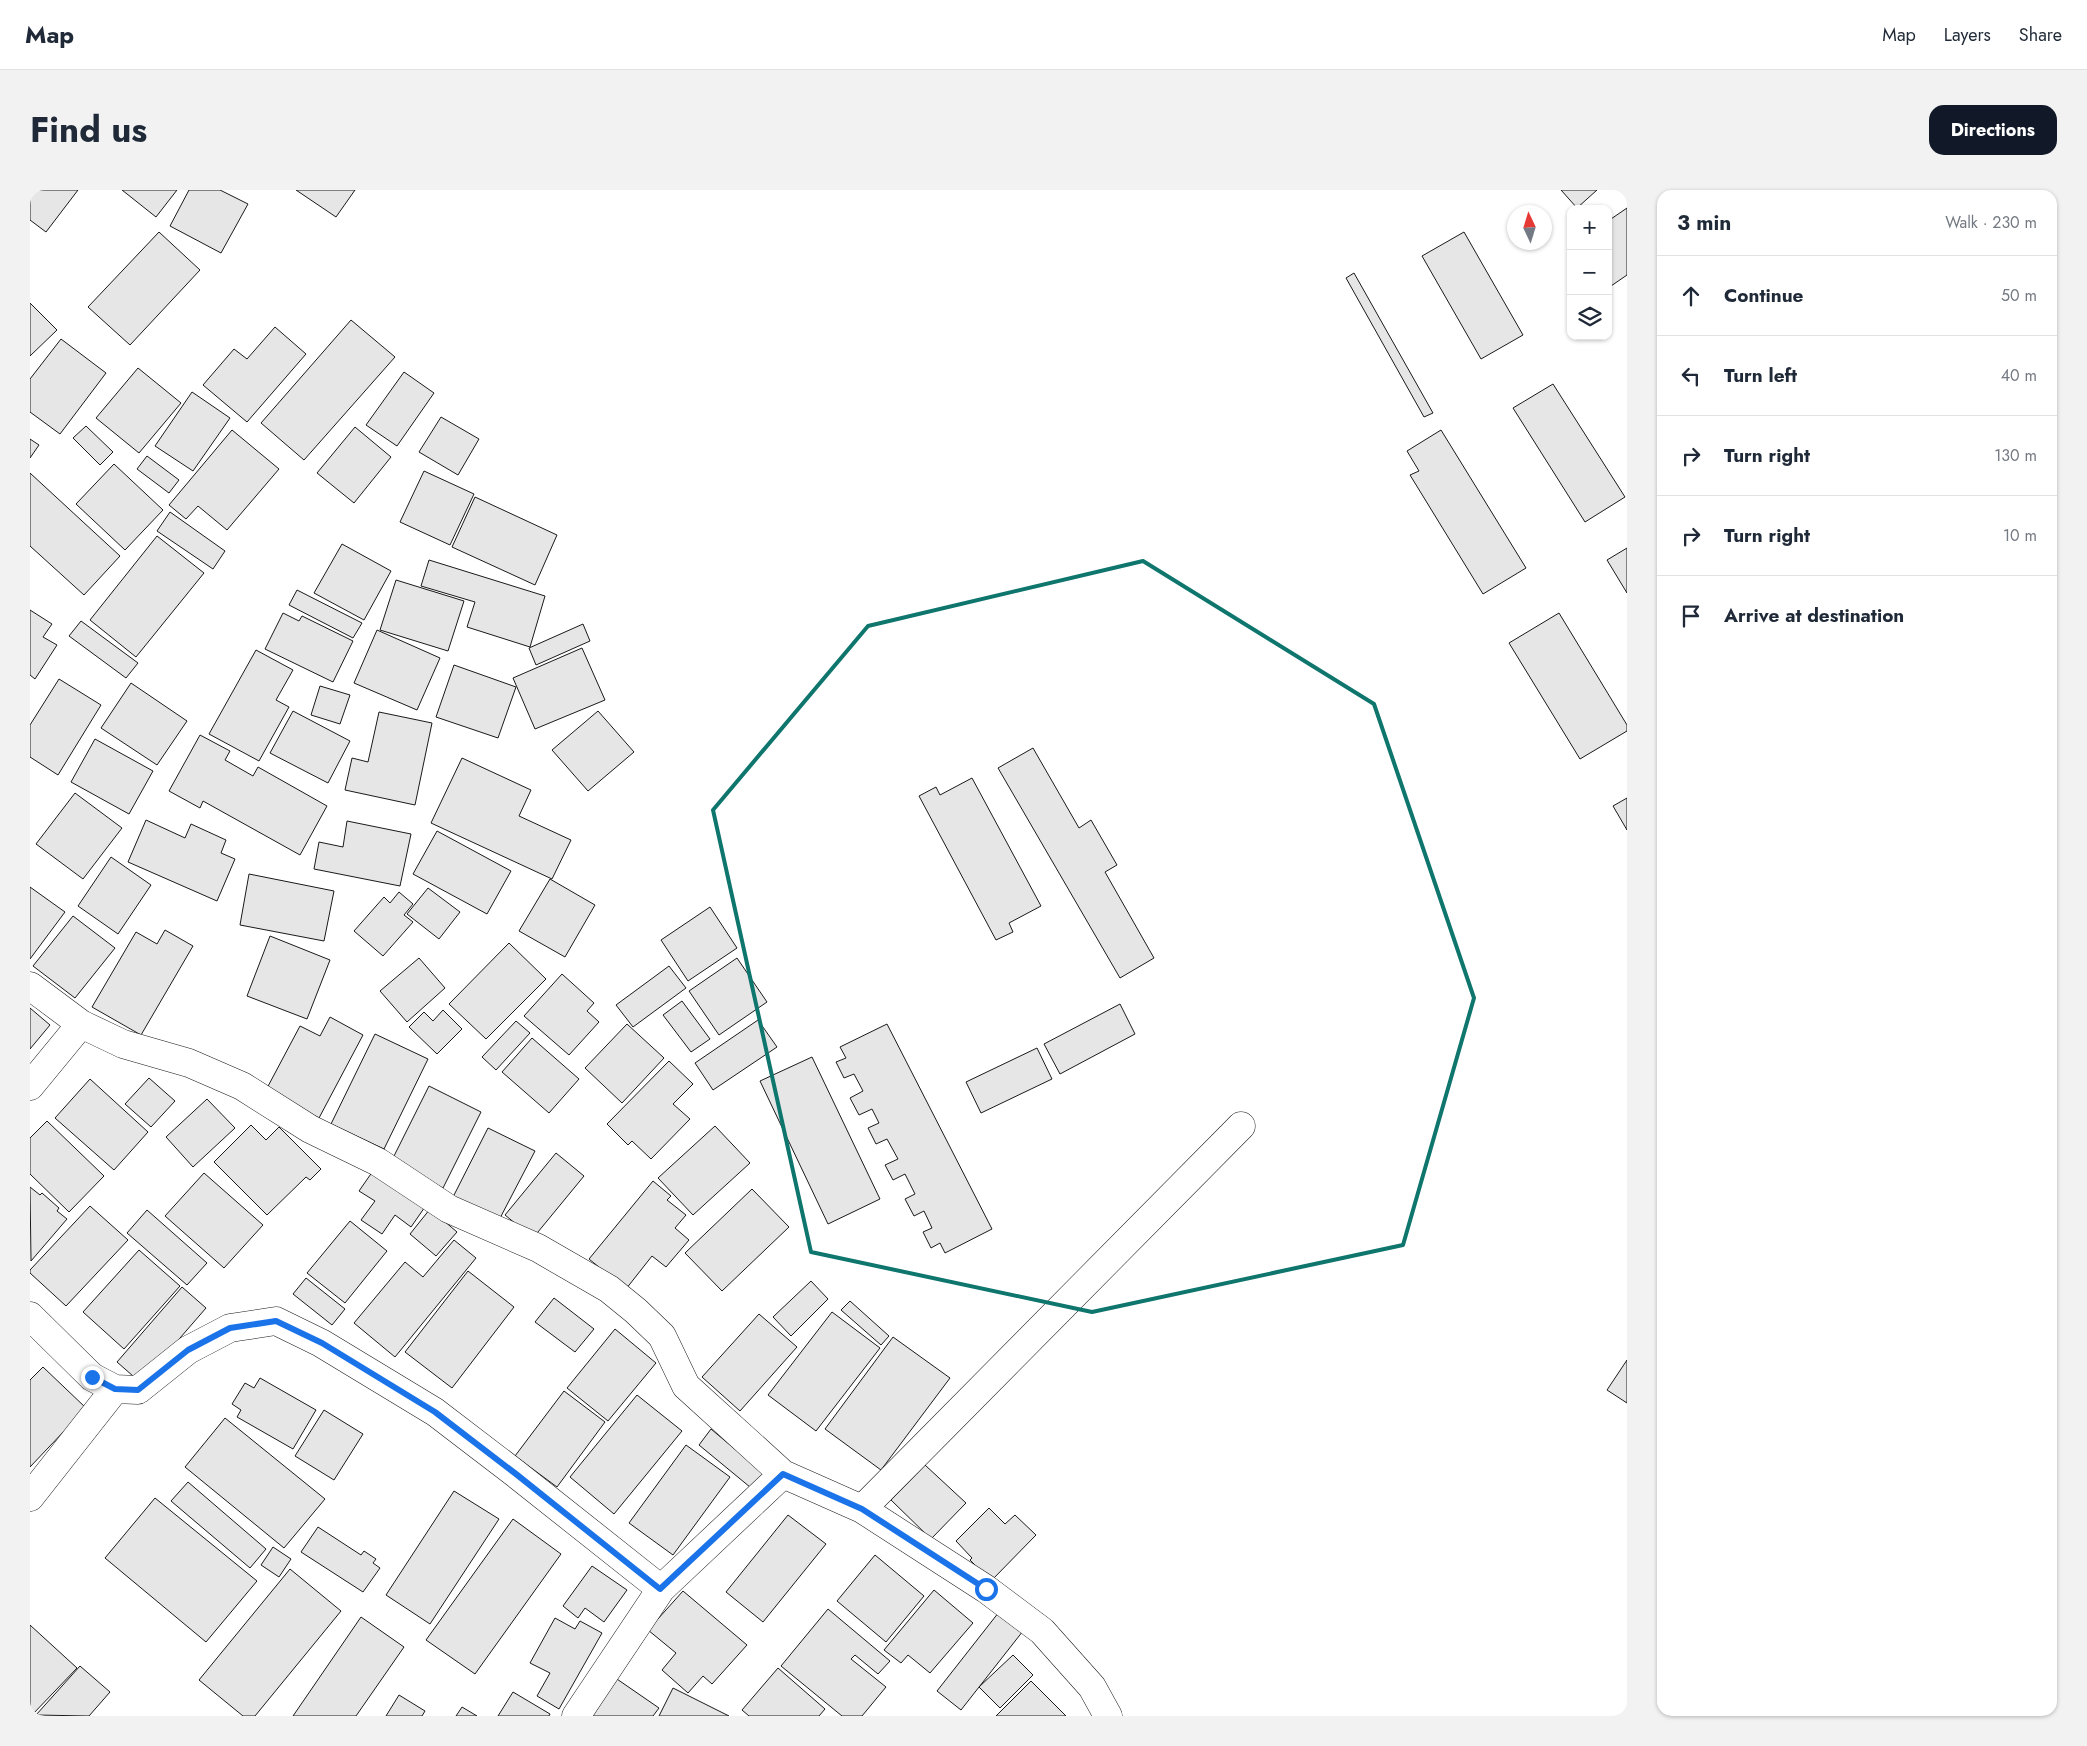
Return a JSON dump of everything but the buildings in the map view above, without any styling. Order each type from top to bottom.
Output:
[{"type":"street","points":[[30,986],[81,1024],[123,1044],[189,1063],[242,1086],[310,1129],[378,1162],[449,1208],[538,1248],[609,1290],[636,1311],[662,1336],[686,1386],[783,1474],[862,1509],[986,1589],[1042,1631],[1092,1687],[1108,1716]]},
{"type":"street","points":[[30,1086],[81,1024]]},
{"type":"street","points":[[862,1509],[1241,1126]]},
{"type":"street","points":[[30,1316],[92,1377],[115,1389],[138,1390],[188,1350],[230,1328],[276,1321],[322,1343],[435,1412],[660,1589]]},
{"type":"street","points":[[30,1497],[115,1389]]},
{"type":"street","points":[[576,1716],[660,1589],[783,1474]]},
{"type":"highlighted area","points":[[1143,561],[1374,704],[1474,998],[1403,1245],[1092,1312],[811,1252],[713,810],[868,626]]},
{"type":"route","points":[[92,1377],[115,1389],[138,1390],[188,1350],[230,1328],[276,1321],[322,1343],[435,1412],[660,1589],[783,1474],[862,1509],[986,1589]]}]
